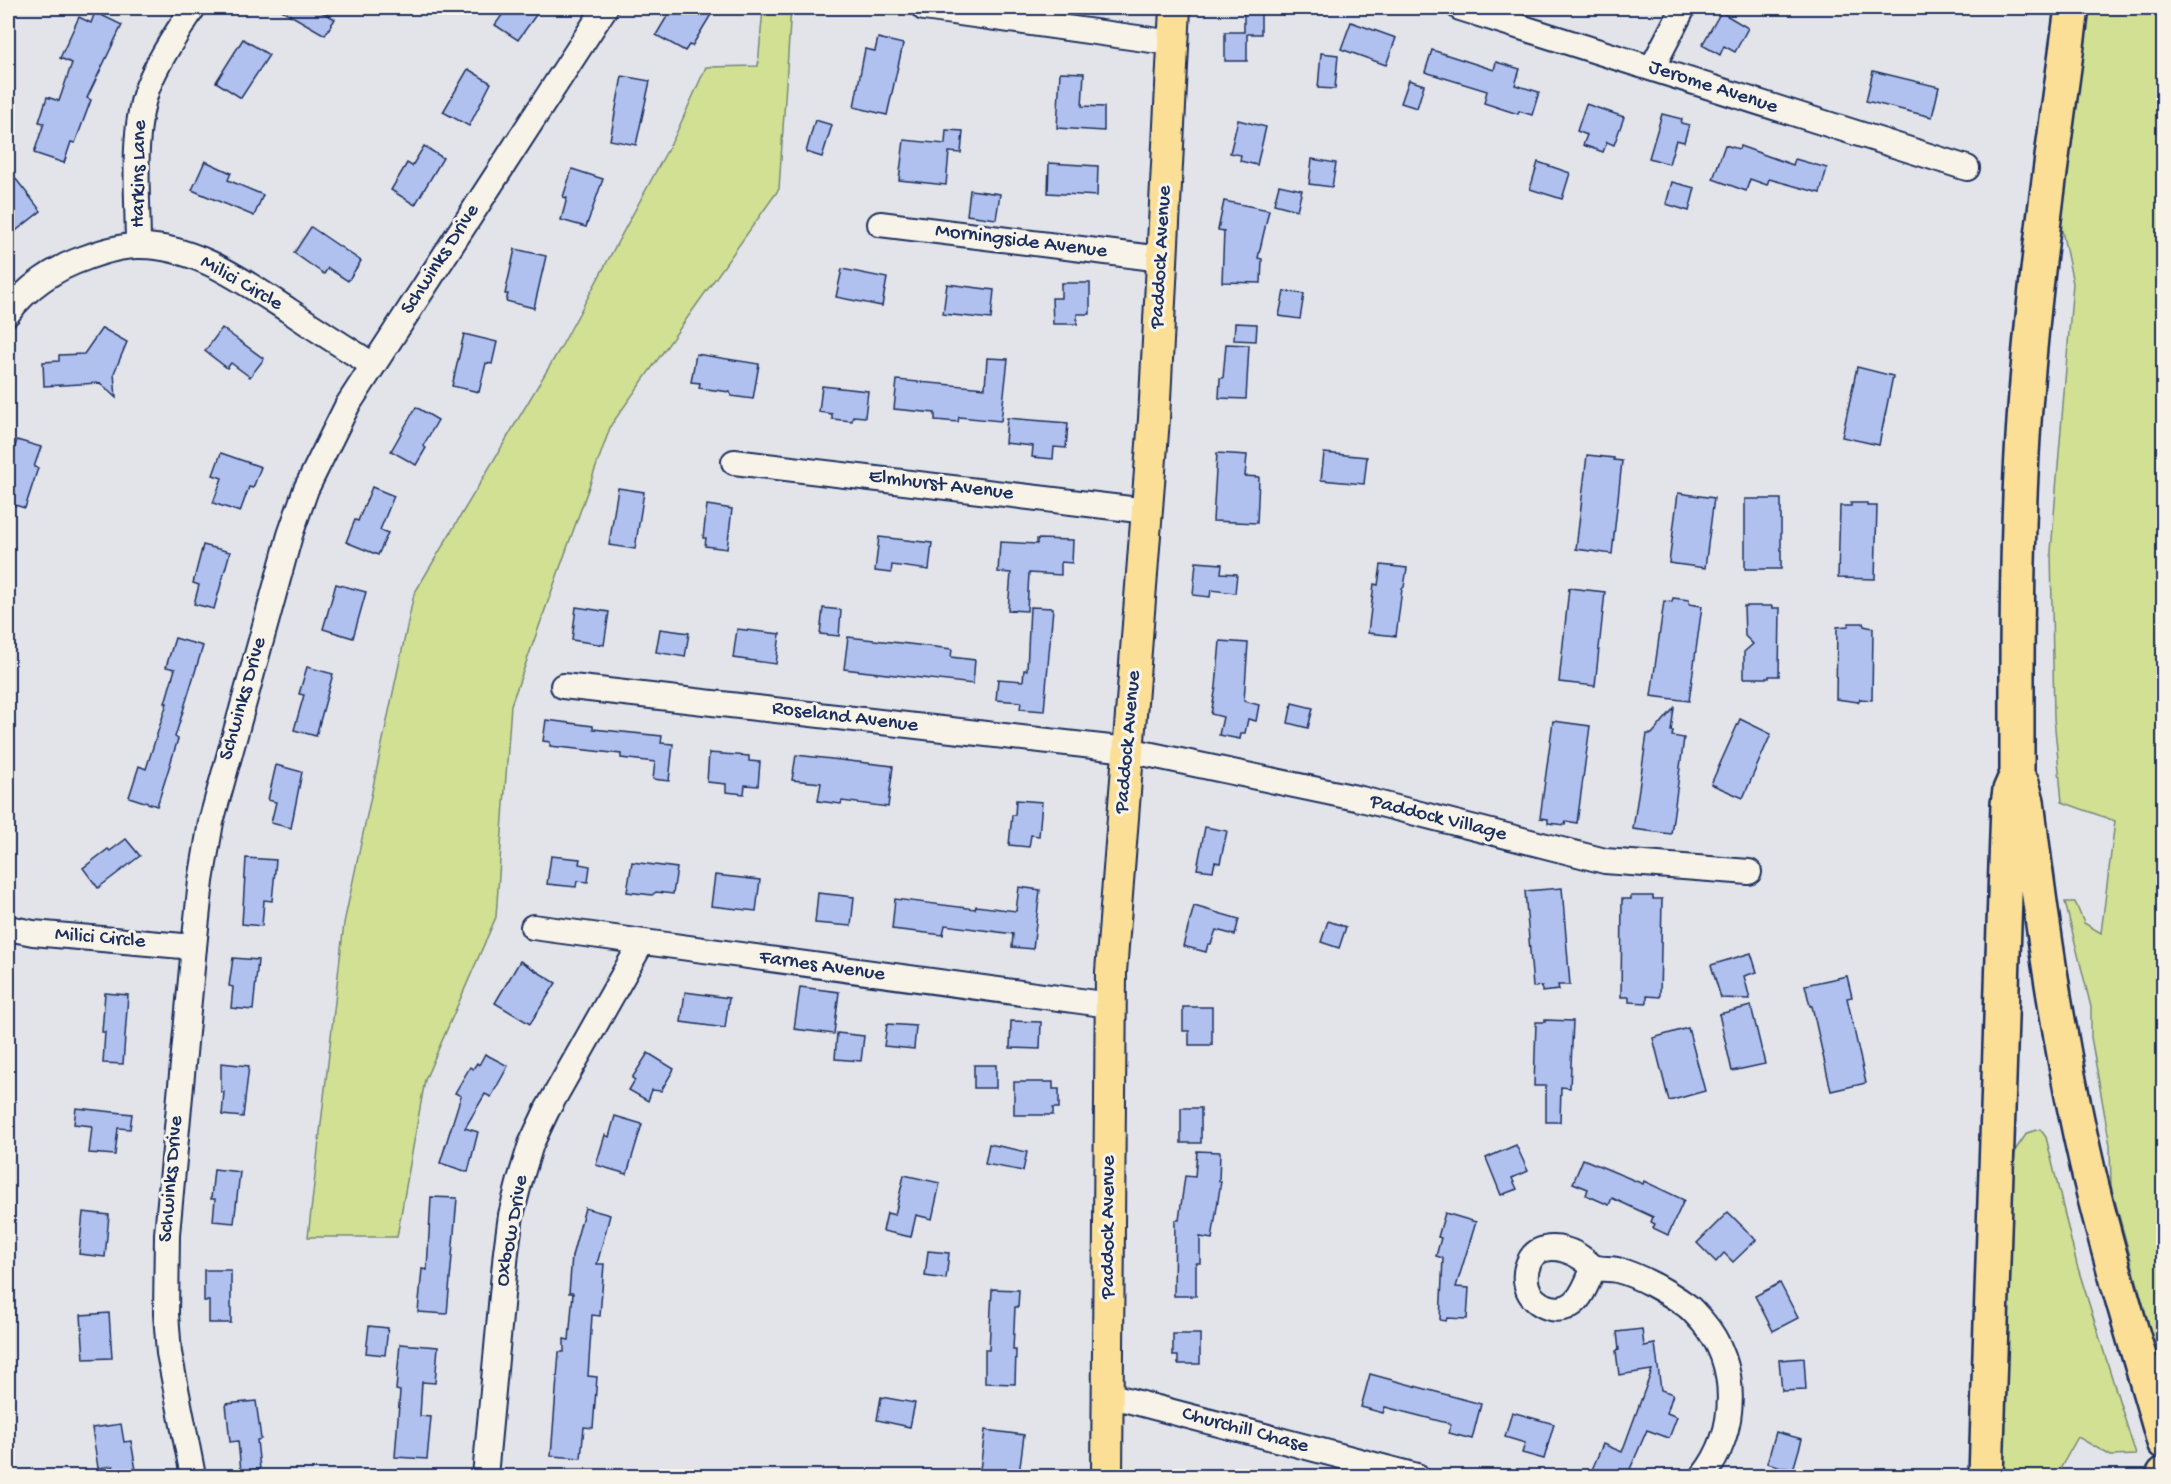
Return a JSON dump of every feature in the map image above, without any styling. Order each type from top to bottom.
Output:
[{"type":"highway","points":[[1986,1476],[2008,804],[2010,790],[2017,774],[2019,538],[2025,406],[2038,268],[2072,8]]},
{"type":"highway","points":[[2017,774],[2027,801],[2049,967],[2074,1109],[2098,1209],[2163,1442]]},
{"type":"main road","name":"Paddock Avenue","points":[[1107,1476],[1110,1005],[1113,931],[1147,511],[1174,8]]},
{"type":"street","name":"Harkins Lane","points":[[138,246],[138,138],[141,111],[147,88],[157,68],[193,8]]},
{"type":"street","name":"Schwinks Drive","points":[[193,1476],[169,1353],[165,1273],[194,947],[201,881],[211,822],[290,535],[306,489],[347,406],[605,8]]},
{"type":"street","points":[[924,8],[1173,43]]},
{"type":"street","name":"Jerome Avenue","points":[[1460,8],[1966,168]]},
{"type":"street","points":[[1652,68],[1683,8]]},
{"type":"street","name":"Morningside Avenue","points":[[880,224],[1162,259]]},
{"type":"street","name":"Milici Circle","points":[[8,313],[16,302],[42,280],[74,261],[104,251],[138,246],[174,250],[205,261],[238,278],[373,365]]},
{"type":"street","name":"Elmhurst Avenue","points":[[734,462],[1147,511]]},
{"type":"street","name":"Roseland Avenue","points":[[563,686],[1128,750]]},
{"type":"street","name":"Paddock Village","points":[[1128,750],[1361,799],[1605,861],[1749,872]]},
{"type":"street","name":"Farnes Avenue","points":[[533,927],[1110,1005]]},
{"type":"street","name":"Milici Circle","points":[[8,928],[33,933],[194,947]]},
{"type":"street","name":"Oxbow Drive","points":[[485,1476],[506,1252],[511,1215],[520,1180],[531,1144],[547,1110],[642,942]]},
{"type":"street","points":[[1594,1267],[1618,1270],[1657,1287],[1688,1306],[1711,1331],[1724,1359],[1730,1388],[1730,1416],[1722,1445],[1703,1476]]},
{"type":"street","name":"Churchill Chase","points":[[1108,1395],[1417,1476]]},
{"type":"green space","points":[[763,8],[791,8],[779,189],[611,425],[511,705],[496,917],[425,1080],[397,1237],[308,1237],[344,923],[414,594],[561,347],[675,136],[706,67],[758,66]]},
{"type":"green space","points":[[2088,8],[2163,8],[2163,1352],[2152,1337],[2111,1186],[2110,1145],[2091,1037],[2091,1007],[2065,902],[2075,902],[2084,923],[2101,933],[2115,821],[2062,802],[2054,718],[2051,551],[2073,283],[2057,207]]},
{"type":"green space","points":[[2040,1129],[2046,1137],[2077,1265],[2136,1455],[2111,1456],[2078,1437],[2056,1476],[1997,1476],[2009,1187],[2016,1149],[2027,1133]]},
{"type":"building","points":[[278,8],[314,8],[335,19],[325,35]]},
{"type":"building","points":[[507,8],[541,8],[518,40],[495,25]]},
{"type":"building","points":[[672,8],[715,8],[692,46],[689,45],[685,51],[656,35]]},
{"type":"building","points":[[1244,8],[1261,8],[1261,34],[1247,34],[1247,61],[1225,61],[1225,32],[1244,32]]},
{"type":"building","points":[[95,12],[122,25],[87,98],[91,100],[75,143],[71,142],[64,163],[34,153],[44,123],[39,122],[47,97],[59,101],[72,63],[60,58],[79,17],[91,23]]},
{"type":"building","points":[[1721,12],[1748,28],[1735,52],[1724,46],[1720,55],[1702,45]]},
{"type":"building","points":[[1351,22],[1396,38],[1386,65],[1341,49]]},
{"type":"building","points":[[878,38],[903,44],[887,115],[854,107],[865,49],[875,51]]},
{"type":"building","points":[[243,39],[269,55],[241,98],[216,82]]},
{"type":"building","points":[[1432,50],[1494,70],[1496,62],[1520,69],[1515,85],[1539,92],[1532,115],[1519,111],[1518,114],[1484,103],[1487,91],[1425,72]]},
{"type":"building","points":[[1321,53],[1338,55],[1335,89],[1318,88]]},
{"type":"building","points":[[468,69],[491,83],[469,126],[443,112]]},
{"type":"building","points":[[1873,71],[1939,87],[1932,117],[1866,101]]},
{"type":"building","points":[[1060,72],[1084,73],[1082,106],[1104,107],[1104,131],[1057,128]]},
{"type":"building","points":[[622,76],[650,81],[636,145],[610,140]]},
{"type":"building","points":[[1409,80],[1424,85],[1417,108],[1401,103]]},
{"type":"building","points":[[1586,104],[1624,117],[1614,145],[1607,142],[1603,152],[1583,145],[1587,135],[1577,131]]},
{"type":"building","points":[[1662,114],[1682,119],[1681,123],[1689,125],[1684,142],[1676,140],[1669,164],[1649,158]]},
{"type":"building","points":[[815,120],[832,125],[822,157],[806,152]]},
{"type":"building","points":[[1238,120],[1266,127],[1257,165],[1240,161],[1241,155],[1230,153]]},
{"type":"building","points":[[946,130],[963,131],[961,153],[949,152],[946,185],[899,180],[904,140],[945,144]]},
{"type":"building","points":[[1725,145],[1739,149],[1740,146],[1793,165],[1795,159],[1827,168],[1820,193],[1769,179],[1767,185],[1750,179],[1746,191],[1713,179]]},
{"type":"building","points":[[424,146],[443,158],[415,205],[391,190],[407,163],[412,166]]},
{"type":"building","points":[[1312,159],[1336,163],[1332,187],[1309,184]]},
{"type":"building","points":[[205,161],[231,173],[228,180],[263,195],[254,216],[192,190]]},
{"type":"building","points":[[1538,162],[1570,173],[1562,199],[1530,189]]},
{"type":"building","points":[[1049,163],[1098,166],[1097,196],[1048,193]]},
{"type":"building","points":[[8,169],[41,211],[8,237]]},
{"type":"building","points":[[572,169],[603,179],[586,227],[561,220],[567,198],[563,197]]},
{"type":"building","points":[[1672,182],[1695,188],[1689,211],[1666,204]]},
{"type":"building","points":[[1279,185],[1302,190],[1297,210],[1274,204]]},
{"type":"building","points":[[970,190],[1000,194],[996,219],[967,215]]},
{"type":"building","points":[[1224,201],[1269,210],[1258,258],[1262,259],[1261,283],[1222,282],[1224,231],[1218,230]]},
{"type":"building","points":[[311,227],[361,261],[348,281],[328,268],[324,274],[294,253]]},
{"type":"building","points":[[515,249],[546,256],[534,308],[506,301],[508,294],[505,294]]},
{"type":"building","points":[[842,269],[887,278],[882,306],[836,297]]},
{"type":"building","points":[[1061,283],[1090,283],[1090,314],[1077,314],[1077,324],[1053,324],[1052,298],[1061,298]]},
{"type":"building","points":[[947,284],[994,290],[991,319],[943,314]]},
{"type":"building","points":[[1284,291],[1304,294],[1300,319],[1279,316]]},
{"type":"building","points":[[1235,323],[1257,324],[1256,341],[1234,340]]},
{"type":"building","points":[[102,328],[127,342],[114,373],[116,398],[100,383],[44,386],[43,362],[59,361],[59,355],[84,354]]},
{"type":"building","points":[[222,328],[264,359],[250,377],[231,363],[227,368],[205,351]]},
{"type":"building","points":[[464,334],[497,342],[492,364],[486,363],[479,392],[452,386]]},
{"type":"building","points":[[1226,344],[1249,345],[1246,399],[1219,398]]},
{"type":"building","points":[[696,354],[759,364],[753,399],[731,396],[730,392],[699,388],[700,383],[691,382]]},
{"type":"building","points":[[987,358],[1008,359],[1001,421],[959,417],[958,422],[935,420],[935,413],[894,409],[897,380],[985,388]]},
{"type":"building","points":[[1857,367],[1893,376],[1879,445],[1842,437]]},
{"type":"building","points":[[822,386],[868,391],[865,417],[853,416],[852,421],[832,419],[832,414],[819,412]]},
{"type":"building","points":[[416,407],[438,420],[423,446],[426,448],[416,465],[391,451]]},
{"type":"building","points":[[1007,418],[1068,423],[1066,448],[1054,447],[1053,459],[1032,457],[1033,446],[1005,443]]},
{"type":"building","points":[[17,440],[41,447],[34,467],[38,468],[25,508],[8,503],[8,469]]},
{"type":"building","points":[[221,453],[261,467],[253,488],[249,487],[240,512],[213,503],[222,478],[213,475]]},
{"type":"building","points":[[1217,453],[1247,455],[1245,476],[1259,477],[1257,523],[1213,521]]},
{"type":"building","points":[[1324,453],[1367,457],[1364,484],[1321,480]]},
{"type":"building","points":[[1587,455],[1622,461],[1612,554],[1576,549]]},
{"type":"building","points":[[372,487],[394,496],[380,530],[388,533],[378,555],[346,542],[355,520],[358,521]]},
{"type":"building","points":[[618,488],[644,492],[635,549],[609,545]]},
{"type":"building","points":[[1678,493],[1714,498],[1705,568],[1669,563]]},
{"type":"building","points":[[1745,499],[1781,499],[1781,569],[1745,569]]},
{"type":"building","points":[[1851,503],[1867,503],[1867,506],[1877,506],[1875,579],[1838,578],[1840,506],[1851,506]]},
{"type":"building","points":[[707,505],[732,509],[727,549],[705,546],[706,538],[703,538]]},
{"type":"building","points":[[879,537],[932,543],[929,570],[892,565],[891,573],[875,571]]},
{"type":"building","points":[[1037,539],[1073,540],[1072,563],[1061,562],[1061,575],[1029,573],[1027,611],[1008,610],[1011,573],[998,572],[1000,542],[1037,544]]},
{"type":"building","points":[[203,545],[230,552],[214,609],[194,604],[199,585],[193,583]]},
{"type":"building","points":[[1196,562],[1222,564],[1221,573],[1237,574],[1235,593],[1211,590],[1210,597],[1193,595]]},
{"type":"building","points":[[1381,565],[1407,568],[1396,636],[1368,633],[1374,584],[1378,585]]},
{"type":"building","points":[[336,584],[366,592],[353,638],[323,629]]},
{"type":"building","points":[[1569,588],[1605,592],[1595,686],[1559,682]]},
{"type":"building","points":[[1673,598],[1689,600],[1689,604],[1702,606],[1689,701],[1651,696],[1664,601],[1672,602]]},
{"type":"building","points":[[1744,606],[1780,608],[1779,676],[1744,678],[1744,652],[1753,644],[1745,636]]},
{"type":"building","points":[[576,607],[609,612],[604,645],[572,640]]},
{"type":"building","points":[[1030,607],[1053,608],[1044,711],[1020,709],[1021,702],[996,700],[998,679],[1023,681],[1024,670],[1027,670]]},
{"type":"building","points":[[823,608],[841,610],[839,636],[820,634]]},
{"type":"building","points":[[1849,623],[1863,623],[1864,626],[1873,628],[1872,700],[1860,699],[1858,702],[1836,699],[1837,627],[1848,626]]},
{"type":"building","points":[[660,629],[689,633],[685,657],[656,652]]},
{"type":"building","points":[[737,629],[780,634],[776,664],[733,658]]},
{"type":"building","points":[[848,637],[952,649],[951,657],[975,660],[973,684],[844,669]]},
{"type":"building","points":[[175,638],[203,646],[157,806],[129,797],[139,766],[146,769],[167,703],[165,703],[175,669],[166,667]]},
{"type":"building","points":[[1220,641],[1248,643],[1244,701],[1259,705],[1256,721],[1248,719],[1245,733],[1241,733],[1240,739],[1219,735],[1223,717],[1211,714]]},
{"type":"building","points":[[307,667],[333,674],[316,736],[294,730],[304,695],[299,694]]},
{"type":"building","points":[[1292,703],[1313,708],[1308,728],[1288,723]]},
{"type":"building","points":[[1674,708],[1672,736],[1684,738],[1671,834],[1633,829],[1647,734],[1652,734]]},
{"type":"building","points":[[1740,719],[1771,734],[1743,798],[1711,784]]},
{"type":"building","points":[[546,720],[593,726],[593,729],[662,736],[661,743],[673,744],[669,781],[653,779],[655,762],[621,758],[621,754],[550,746],[550,742],[543,741]]},
{"type":"building","points":[[1553,721],[1590,726],[1577,823],[1566,821],[1565,825],[1548,823],[1548,819],[1540,818]]},
{"type":"building","points":[[709,753],[749,756],[749,761],[760,762],[758,786],[745,785],[744,794],[726,792],[726,784],[707,782]]},
{"type":"building","points":[[796,755],[893,766],[888,807],[842,801],[841,804],[818,801],[821,783],[792,780]]},
{"type":"building","points":[[276,765],[302,772],[291,828],[271,823],[276,802],[268,800]]},
{"type":"building","points":[[1016,800],[1042,802],[1039,836],[1031,835],[1029,847],[1009,845]]},
{"type":"building","points":[[1205,827],[1227,831],[1220,863],[1215,862],[1213,871],[1197,869]]},
{"type":"building","points":[[126,839],[140,856],[98,888],[83,868]]},
{"type":"building","points":[[551,856],[580,859],[579,864],[590,866],[588,882],[577,881],[576,887],[547,884]]},
{"type":"building","points":[[246,858],[276,860],[272,901],[264,900],[262,926],[242,924]]},
{"type":"building","points":[[632,862],[677,868],[673,894],[656,892],[652,895],[627,892]]},
{"type":"building","points":[[715,875],[760,880],[756,911],[711,906]]},
{"type":"building","points":[[1019,887],[1040,890],[1033,949],[1012,947],[1013,934],[945,925],[943,935],[892,929],[895,899],[975,909],[976,906],[1016,911]]},
{"type":"building","points":[[1562,888],[1570,985],[1558,985],[1559,990],[1542,992],[1542,986],[1533,987],[1525,891]]},
{"type":"building","points":[[818,893],[854,897],[851,926],[815,923]]},
{"type":"building","points":[[1631,896],[1653,896],[1653,899],[1662,899],[1660,997],[1647,996],[1647,1003],[1629,1002],[1629,997],[1621,997],[1622,899],[1631,899]]},
{"type":"building","points":[[1194,906],[1239,919],[1235,935],[1216,930],[1206,952],[1183,946]]},
{"type":"building","points":[[1328,921],[1346,927],[1339,948],[1321,942]]},
{"type":"building","points":[[1751,953],[1757,972],[1744,976],[1750,999],[1721,998],[1711,965]]},
{"type":"building","points":[[233,958],[258,960],[253,1010],[231,1008],[233,987],[229,986]]},
{"type":"building","points":[[520,961],[556,983],[530,1024],[495,1003]]},
{"type":"building","points":[[1847,976],[1852,997],[1847,998],[1866,1083],[1831,1091],[1805,985]]},
{"type":"building","points":[[800,987],[839,992],[834,1034],[794,1029]]},
{"type":"building","points":[[685,992],[729,998],[725,1028],[681,1022]]},
{"type":"building","points":[[105,993],[128,995],[123,1064],[103,1063],[105,1032],[102,1032]]},
{"type":"building","points":[[1751,1006],[1765,1064],[1732,1071],[1719,1014]]},
{"type":"building","points":[[1183,1007],[1212,1007],[1212,1045],[1189,1045],[1189,1031],[1183,1031]]},
{"type":"building","points":[[1545,1020],[1573,1021],[1570,1088],[1561,1087],[1560,1122],[1546,1122],[1546,1086],[1534,1086],[1536,1022],[1545,1022]]},
{"type":"building","points":[[1011,1021],[1041,1022],[1040,1049],[1010,1048]]},
{"type":"building","points":[[887,1024],[916,1026],[914,1049],[884,1046]]},
{"type":"building","points":[[1688,1028],[1705,1091],[1669,1101],[1653,1038]]},
{"type":"building","points":[[837,1033],[864,1036],[861,1061],[835,1059]]},
{"type":"building","points":[[648,1053],[674,1069],[661,1091],[652,1090],[648,1101],[629,1090],[635,1080],[632,1078]]},
{"type":"building","points":[[485,1054],[508,1066],[491,1097],[485,1094],[465,1128],[478,1132],[468,1172],[440,1163],[461,1096],[455,1093],[470,1067],[473,1069],[477,1063],[479,1065]]},
{"type":"building","points":[[221,1063],[249,1066],[243,1117],[222,1115],[224,1092],[221,1092]]},
{"type":"building","points":[[974,1065],[996,1065],[996,1088],[974,1088]]},
{"type":"building","points":[[1014,1082],[1053,1082],[1053,1089],[1059,1089],[1059,1108],[1053,1108],[1053,1115],[1014,1115]]},
{"type":"building","points":[[76,1108],[132,1114],[130,1129],[118,1128],[115,1155],[89,1153],[92,1126],[74,1124]]},
{"type":"building","points":[[1181,1108],[1201,1108],[1201,1143],[1181,1143]]},
{"type":"building","points":[[615,1116],[642,1124],[627,1174],[596,1165],[605,1135],[609,1137]]},
{"type":"building","points":[[989,1144],[1027,1152],[1023,1171],[985,1164]]},
{"type":"building","points":[[1516,1145],[1528,1171],[1512,1178],[1517,1189],[1501,1195],[1486,1158]]},
{"type":"building","points":[[1197,1151],[1220,1152],[1219,1181],[1221,1181],[1212,1239],[1200,1237],[1200,1263],[1196,1263],[1196,1296],[1174,1296],[1175,1220],[1179,1220],[1185,1176],[1195,1177]]},
{"type":"building","points":[[1583,1159],[1643,1184],[1644,1181],[1684,1200],[1668,1235],[1653,1228],[1655,1224],[1651,1222],[1653,1217],[1612,1198],[1609,1205],[1586,1195],[1588,1189],[1573,1183]]},
{"type":"building","points":[[214,1169],[240,1172],[234,1223],[213,1221],[215,1199],[211,1199]]},
{"type":"building","points":[[904,1175],[940,1183],[932,1219],[916,1215],[911,1237],[883,1231],[887,1213],[895,1215]]},
{"type":"building","points":[[431,1197],[457,1198],[447,1314],[418,1312],[422,1269],[427,1270]]},
{"type":"building","points":[[585,1208],[610,1215],[597,1264],[604,1264],[600,1316],[592,1315],[588,1376],[597,1377],[593,1428],[584,1427],[581,1458],[551,1456],[559,1352],[564,1352],[564,1339],[569,1340],[573,1293],[569,1293],[572,1256]]},
{"type":"building","points":[[83,1212],[109,1215],[105,1257],[79,1254]]},
{"type":"building","points":[[1728,1212],[1756,1240],[1733,1262],[1724,1253],[1716,1262],[1697,1243]]},
{"type":"building","points":[[1445,1213],[1476,1222],[1456,1287],[1469,1288],[1467,1319],[1440,1320],[1443,1258],[1436,1256],[1441,1238],[1438,1237]]},
{"type":"building","points":[[928,1251],[949,1253],[946,1279],[925,1276]]},
{"type":"building","points":[[204,1270],[231,1270],[231,1323],[209,1323],[209,1301],[204,1301]]},
{"type":"building","points":[[1780,1283],[1798,1318],[1773,1331],[1755,1296]]},
{"type":"building","points":[[992,1289],[1019,1290],[1018,1307],[1015,1307],[1013,1350],[1016,1350],[1015,1384],[985,1383],[985,1350],[989,1350]]},
{"type":"building","points":[[109,1313],[112,1358],[84,1359],[81,1315]]},
{"type":"building","points":[[369,1326],[388,1328],[385,1355],[366,1353]]},
{"type":"building","points":[[1642,1329],[1644,1346],[1655,1344],[1661,1390],[1673,1394],[1667,1413],[1677,1417],[1669,1438],[1647,1430],[1627,1476],[1601,1476],[1591,1472],[1603,1444],[1622,1452],[1652,1370],[1619,1375],[1616,1351],[1619,1350],[1617,1332]]},
{"type":"building","points":[[1173,1334],[1200,1334],[1200,1364],[1178,1364],[1178,1356],[1173,1356]]},
{"type":"building","points":[[400,1344],[438,1347],[435,1383],[422,1382],[420,1416],[431,1417],[427,1459],[395,1457],[400,1391],[396,1390]]},
{"type":"building","points":[[1804,1358],[1806,1390],[1782,1391],[1779,1360]]},
{"type":"building","points":[[1370,1374],[1481,1404],[1472,1439],[1449,1433],[1451,1424],[1385,1407],[1383,1413],[1361,1407]]},
{"type":"building","points":[[881,1397],[915,1403],[910,1427],[877,1420]]},
{"type":"building","points":[[256,1401],[261,1439],[257,1440],[260,1469],[241,1471],[238,1441],[230,1442],[226,1404]]},
{"type":"building","points":[[1512,1412],[1554,1424],[1544,1459],[1522,1453],[1525,1443],[1505,1437]]},
{"type":"building","points":[[121,1424],[124,1442],[131,1441],[136,1470],[114,1473],[113,1466],[98,1468],[92,1428]]},
{"type":"building","points":[[985,1430],[1024,1435],[1019,1474],[980,1470]]},
{"type":"building","points":[[1776,1432],[1802,1439],[1793,1470],[1767,1463]]}]
